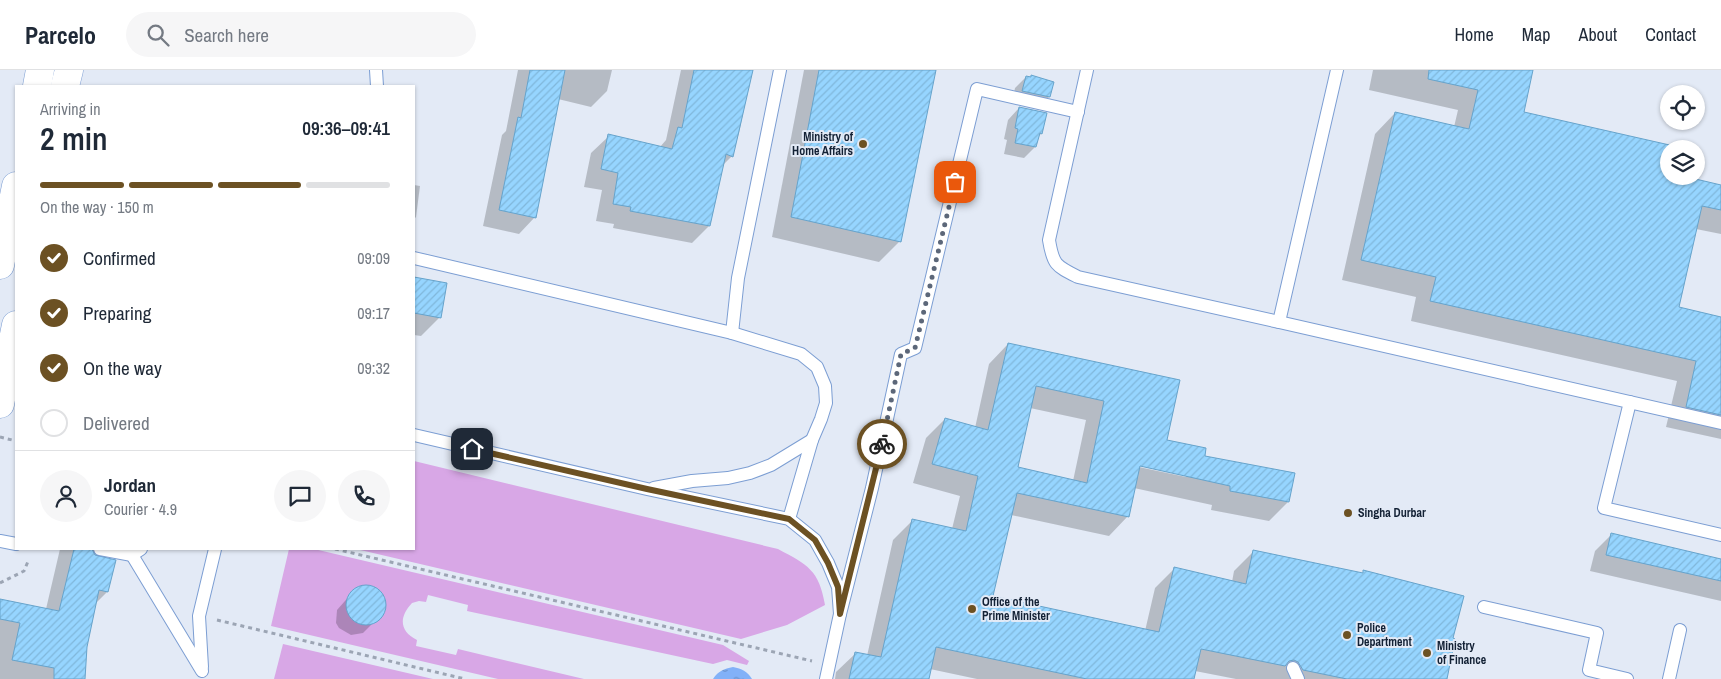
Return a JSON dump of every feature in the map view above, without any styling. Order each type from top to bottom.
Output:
[{"type":"main road","points":[[37,85],[40,70]]},
{"type":"main road","points":[[66,85],[69,70]]},
{"type":"main road","points":[[0,265],[15,191]]},
{"type":"main road","points":[[0,404],[15,330]]},
{"type":"lane","points":[[376,70],[377,85]]},
{"type":"lane","points":[[732,333],[738,278],[780,70]]},
{"type":"lane","points":[[1087,70],[1049,240],[1052,257],[1059,268],[1078,277],[1721,423]]},
{"type":"lane","points":[[1279,322],[1337,70]]},
{"type":"lane","points":[[826,679],[840,614],[872,488],[901,354],[915,348],[978,89],[1078,112]]},
{"type":"lane","points":[[415,258],[732,333],[802,354],[817,367],[825,386],[826,403],[812,440],[789,519]]},
{"type":"lane","points":[[1630,402],[1604,508],[1721,535]]},
{"type":"lane","points":[[415,435],[647,489],[789,519],[815,540],[828,563],[838,587],[840,614]]},
{"type":"lane","points":[[647,489],[692,481],[728,478],[750,473],[771,465],[812,440]]},
{"type":"lane","points":[[0,541],[15,544]]},
{"type":"lane","points":[[112,550],[137,552],[203,675]]},
{"type":"lane","points":[[203,675],[199,616],[216,550]]},
{"type":"lane","points":[[1484,607],[1598,633],[1589,670],[1627,679]]},
{"type":"lane","points":[[1669,679],[1680,630]]},
{"type":"path","points":[[0,437],[15,441]]},
{"type":"path","points":[[339,550],[829,665]]},
{"type":"path","points":[[0,583],[24,571],[30,556]]},
{"type":"path","points":[[199,616],[465,679]]},
{"type":"shaded area","points":[[415,461],[778,549],[810,570],[819,584],[825,605],[787,625],[741,639],[360,550],[415,550]]},
{"type":"shaded area","points":[[289,550],[318,550],[723,645],[749,661],[747,665],[727,660],[713,664],[467,611],[468,605],[428,595],[426,602],[412,603],[403,618],[404,628],[417,640],[416,646],[456,655],[458,649],[584,679],[498,679],[271,626]]},
{"type":"shaded area","points":[[283,644],[433,679],[274,679]]},
{"type":"water","points":[[733,667],[744,671],[752,679],[713,679],[721,671]]},
{"type":"building","points":[[530,70],[565,70],[536,218],[499,210],[518,117],[521,118]]},
{"type":"building","points":[[694,70],[753,70],[733,157],[726,154],[710,226],[630,211],[631,207],[613,204],[618,173],[601,169],[608,134],[672,149],[678,127],[682,128]]},
{"type":"building","name":"Ministry of Home Affairs","points":[[819,70],[936,70],[901,242],[791,217]]},
{"type":"building","points":[[1429,70],[1533,70],[1524,112],[1660,143],[1660,185],[1705,185],[1705,181],[1721,185],[1721,210],[1702,206],[1679,307],[1721,317],[1721,415],[1686,407],[1696,361],[1430,301],[1436,277],[1361,260],[1395,112],[1469,129],[1478,90],[1428,79]]},
{"type":"building","points":[[1031,75],[1054,82],[1050,97],[1022,91],[1026,76],[1031,77]]},
{"type":"building","points":[[1019,107],[1047,113],[1042,134],[1040,133],[1036,147],[1015,143],[1018,129],[1015,128]]},
{"type":"building","points":[[415,277],[447,283],[441,318],[415,313]]},
{"type":"building","points":[[1008,343],[1180,380],[1167,440],[1206,448],[1205,456],[1295,473],[1289,502],[1230,491],[1230,486],[1140,466],[1129,517],[1017,493],[993,596],[1159,632],[1174,567],[1246,584],[1253,550],[1363,573],[1363,570],[1464,596],[1453,638],[1455,639],[1447,679],[1347,679],[1303,670],[1298,662],[1294,660],[1289,661],[1285,666],[1201,649],[1194,679],[1087,679],[936,647],[929,679],[849,679],[855,652],[881,657],[912,519],[966,531],[978,476],[932,464],[945,418],[988,430]],"holes":[[[1036,386],[1104,401],[1087,483],[1018,467]]]},
{"type":"building","points":[[1611,533],[1721,559],[1721,581],[1606,555]]},
{"type":"building","points":[[74,550],[92,550],[95,555],[116,560],[108,592],[99,590],[87,647],[85,679],[54,679],[54,668],[12,660],[20,623],[0,619],[0,599],[59,611]]},
{"type":"building","points":[[366,585],[380,591],[386,605],[380,619],[366,625],[352,619],[346,605],[352,591]]},
{"type":"way so far","points":[[882,444],[901,354],[915,348],[955,182]]},
{"type":"place","name":"Ministry of Home Affairs","points":[[863,144]]},
{"type":"place","name":"Singha Durbar","points":[[1348,513]]},
{"type":"place","name":"Office of the Prime Minister","points":[[972,609]]},
{"type":"place","name":"Police Department","points":[[1347,635]]},
{"type":"place","name":"Ministry of Finance","points":[[1427,653]]},
{"type":"route","points":[[472,449],[789,519],[815,540],[828,563],[838,587],[840,614],[882,444]]}]
